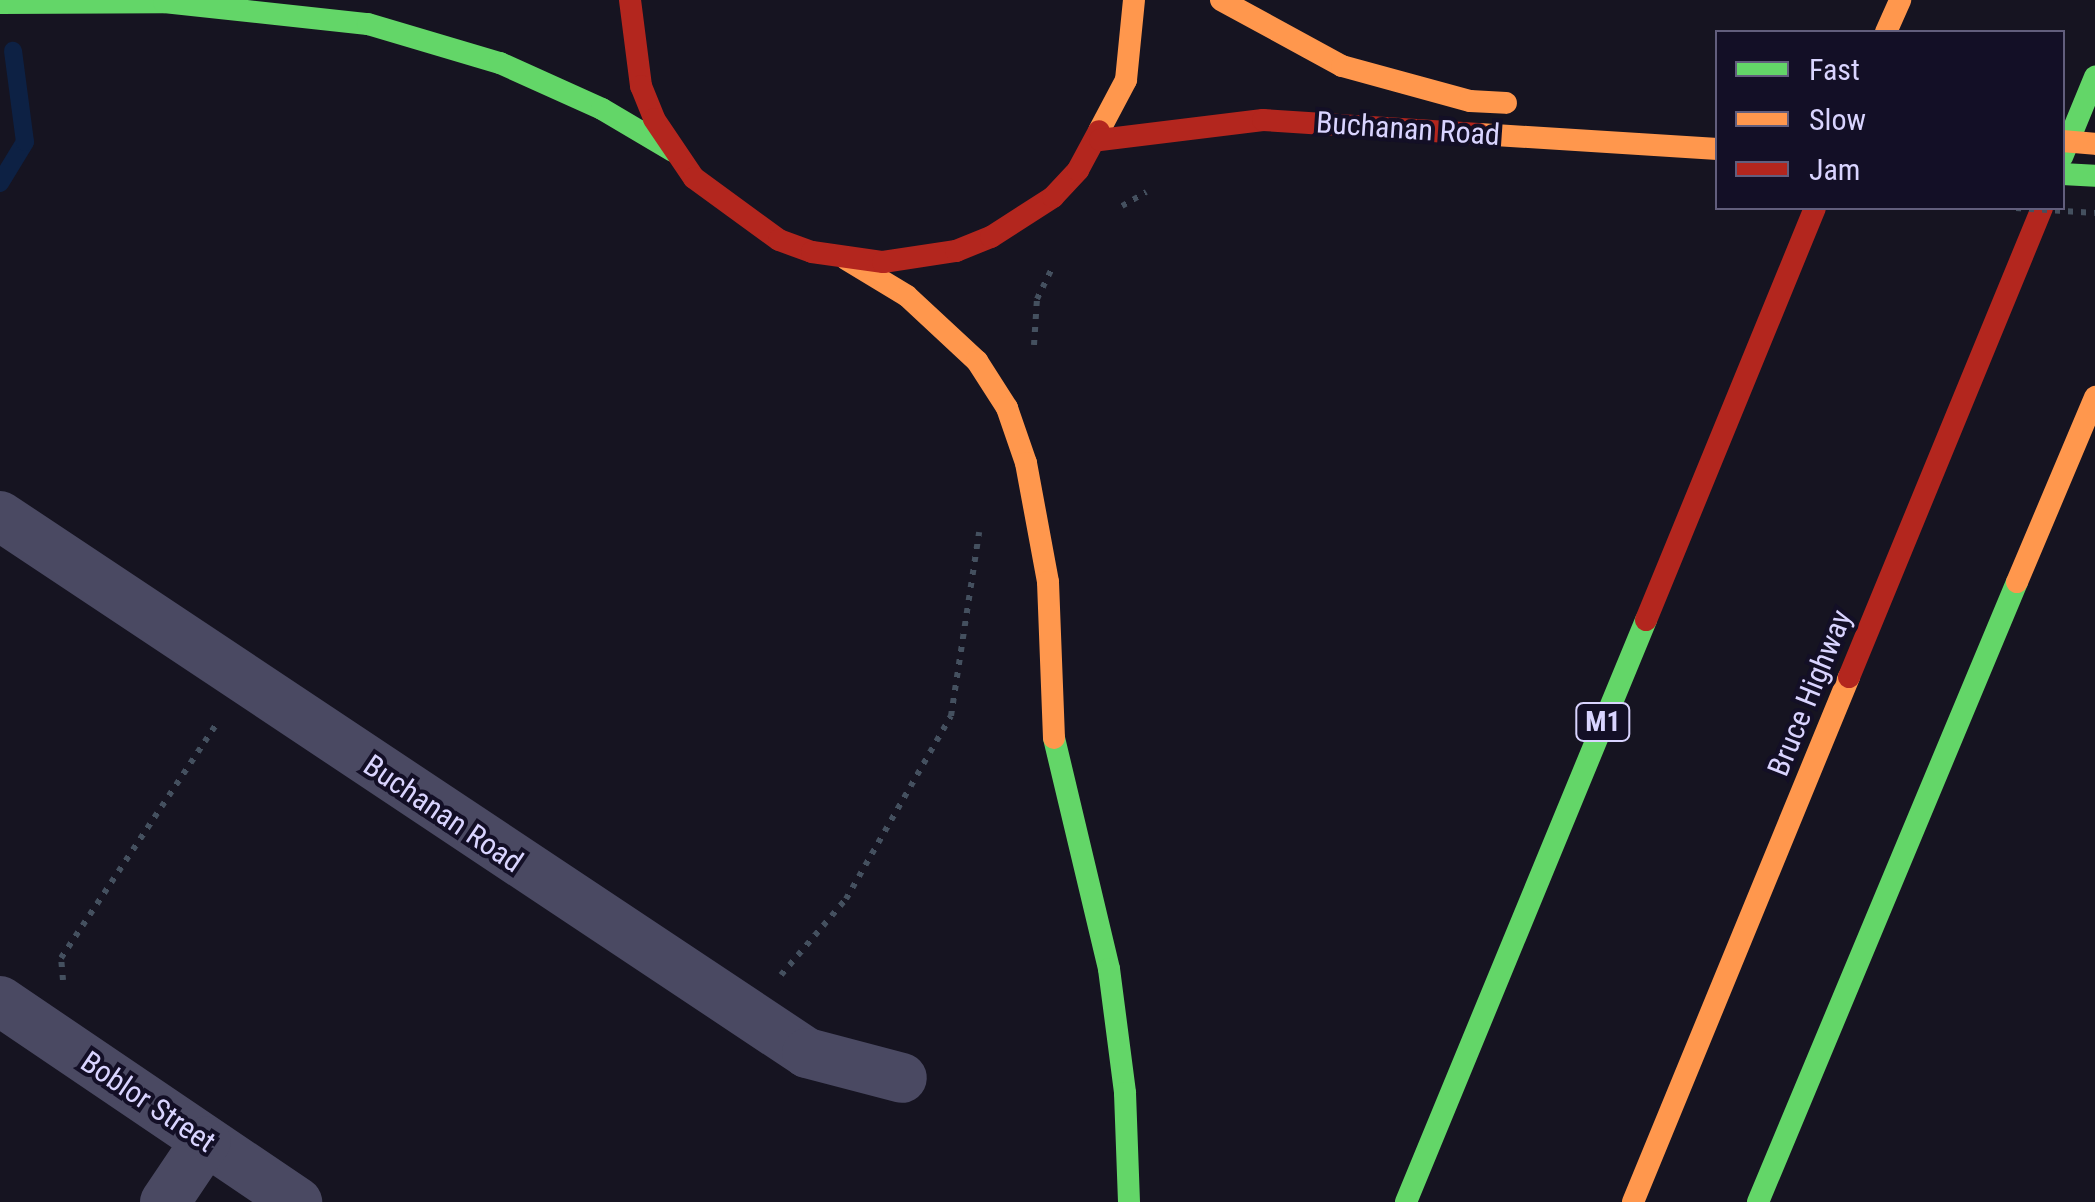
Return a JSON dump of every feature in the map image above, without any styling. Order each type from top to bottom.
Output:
[{"type":"main road","points":[[630,0],[641,86],[673,151]]},
{"type":"main road","points":[[0,3],[164,2],[368,24],[500,64],[602,109],[673,151],[748,223],[812,252],[846,259],[920,259],[991,237],[1052,196],[1100,140],[1126,80],[1134,0]]},
{"type":"main road","name":"Buchanan Road","points":[[1221,0],[1342,66],[1470,101],[1528,105]]},
{"type":"main road","points":[[1887,30],[1900,0]]},
{"type":"main road","points":[[2065,150],[2095,77]]},
{"type":"main road","name":"Buchanan Road","points":[[1100,140],[1263,120],[1715,149]]},
{"type":"main road","points":[[2065,141],[2095,144]]},
{"type":"main road","points":[[2065,174],[2095,176]]},
{"type":"main road","name":"M1","points":[[1406,1202],[1814,210]]},
{"type":"main road","name":"Bruce Highway","points":[[1633,1202],[2041,210]]},
{"type":"main road","points":[[846,259],[939,322],[977,361],[1007,408],[1043,532],[1052,730],[1108,969],[1125,1093],[1128,1202]]},
{"type":"main road","points":[[1758,1202],[2095,397]]},
{"type":"street","name":"Buchanan Road","points":[[0,516],[807,1053],[902,1078]]},
{"type":"street","name":"Boblor Street","points":[[0,1001],[296,1202]]},
{"type":"street","points":[[165,1202],[206,1141]]},
{"type":"path","points":[[1105,217],[1158,186]]},
{"type":"path","points":[[2048,210],[2095,213]]},
{"type":"path","points":[[1007,408],[1044,388],[1032,327],[1037,299],[1058,260]]},
{"type":"path","points":[[735,1008],[784,973],[846,898],[930,761],[962,672],[980,520]]},
{"type":"path","points":[[63,987],[61,958],[245,682]]},
{"type":"waterway","points":[[0,183],[25,142],[13,51]]},
{"type":"traffic: fast","points":[[0,3],[164,2],[368,24],[500,63],[602,109],[673,151]]},
{"type":"traffic: fast","points":[[2065,150],[2095,77]]},
{"type":"traffic: fast","points":[[2065,174],[2095,176]]},
{"type":"traffic: fast","points":[[1758,1202],[2017,582]]},
{"type":"traffic: fast","points":[[1406,1202],[1646,620]]},
{"type":"traffic: fast","points":[[1054,738],[1109,969],[1125,1093],[1129,1202]]},
{"type":"traffic: slow","points":[[1099,131],[1126,80],[1134,0]]},
{"type":"traffic: slow","points":[[1221,0],[1342,66],[1470,101],[1506,103]]},
{"type":"traffic: slow","points":[[1887,30],[1900,0]]},
{"type":"traffic: slow","points":[[1479,134],[1715,149]]},
{"type":"traffic: slow","points":[[2065,141],[2095,144]]},
{"type":"traffic: slow","points":[[846,259],[907,296],[977,361],[1007,408],[1026,463],[1048,582],[1054,738]]},
{"type":"traffic: slow","points":[[2017,582],[2095,397]]},
{"type":"traffic: slow","points":[[1633,1202],[1849,677]]},
{"type":"traffic: jam","points":[[630,0],[641,86],[654,119],[694,178],[779,240],[812,252],[883,262],[956,251],[991,237],[1053,197],[1078,170],[1099,131]]},
{"type":"traffic: jam","points":[[1100,140],[1263,120],[1479,134]]},
{"type":"traffic: jam","points":[[1646,620],[1814,210]]},
{"type":"traffic: jam","points":[[1849,677],[2041,210]]}]
